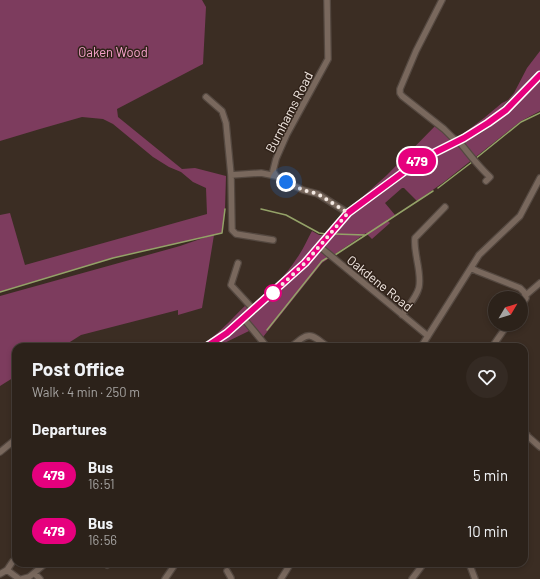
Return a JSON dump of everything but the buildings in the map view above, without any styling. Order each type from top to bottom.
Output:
[{"type":"street","name":"Burnhams Road","points":[[276,176],[273,170],[287,134],[328,59],[327,0]]},
{"type":"street","points":[[442,0],[416,51],[400,93],[457,141],[490,177],[486,181]]},
{"type":"street","points":[[212,343],[227,333],[254,310],[305,263],[348,213],[420,160],[477,131],[497,117],[540,75]]},
{"type":"street","points":[[206,96],[220,108],[224,118],[231,175],[232,230],[236,234],[240,235],[273,240]]},
{"type":"street","points":[[231,175],[261,173],[276,176],[292,186],[318,194],[348,213]]},
{"type":"street","points":[[424,343],[479,254],[514,222],[522,212],[540,178]]},
{"type":"street","points":[[402,315],[417,294],[420,285],[415,238],[445,207]]},
{"type":"street","name":"Oakdene Road","points":[[319,246],[428,336]]},
{"type":"street","points":[[238,263],[231,285],[254,310]]},
{"type":"street","points":[[471,268],[477,272],[516,286],[523,291]]},
{"type":"street","points":[[528,293],[540,283]]},
{"type":"street","points":[[244,318],[264,343]]},
{"type":"street","points":[[495,343],[503,331]]},
{"type":"street","points":[[296,343],[309,335],[314,336],[323,343]]},
{"type":"street","points":[[528,436],[540,447]]},
{"type":"street","points":[[0,452],[12,442]]},
{"type":"street","points":[[0,574],[7,570],[12,564]]},
{"type":"street","points":[[22,579],[29,577],[41,567]]},
{"type":"street","points":[[165,579],[172,567]]},
{"type":"street","points":[[281,579],[288,567]]},
{"type":"street","points":[[412,579],[421,567]]},
{"type":"street","points":[[470,567],[475,579]]},
{"type":"street","points":[[7,570],[19,579]]},
{"type":"street","points":[[227,571],[232,578],[231,579]]},
{"type":"street","points":[[34,573],[40,579]]},
{"type":"green space","name":"Oaken Wood","points":[[0,0],[202,0],[206,7],[203,64],[117,109],[118,117],[182,169],[195,168],[226,176],[225,209],[222,233],[214,235],[202,308],[178,315],[178,310],[81,335],[68,343],[12,343],[12,378],[0,386],[0,296],[180,246],[209,236],[113,258],[0,292],[0,215],[10,213],[25,265],[207,214],[206,188],[193,182],[181,172],[169,167],[153,157],[113,124],[103,119],[82,117],[0,141]]},
{"type":"green space","points":[[540,51],[540,111],[521,121],[444,182],[417,201],[404,188],[402,188],[385,203],[395,215],[387,220],[390,223],[372,239],[366,233],[322,263],[263,337],[255,327],[224,343],[203,343],[215,335],[246,305],[250,307],[281,278],[301,252],[312,231],[319,235],[325,235],[341,216],[387,175],[439,122],[459,137],[502,103],[508,100],[514,93],[527,68]]},
{"type":"waterway","points":[[475,159],[521,122],[540,113]]},
{"type":"waterway","points":[[438,188],[472,162]]},
{"type":"waterway","points":[[335,255],[433,191]]},
{"type":"waterway","points":[[0,292],[113,258],[222,233],[225,209]]},
{"type":"waterway","points":[[261,209],[286,215],[319,233],[326,234]]},
{"type":"waterway","points":[[335,234],[365,235]]},
{"type":"waterway","points":[[267,330],[322,261],[327,258]]},
{"type":"bus line","name":"479","points":[[213,343],[227,333],[278,289],[305,263],[348,213],[420,160],[477,131],[497,117],[506,110],[540,75]]},
{"type":"route","points":[[273,293],[270,296],[305,263],[348,213],[314,192],[303,190],[286,182]]}]
